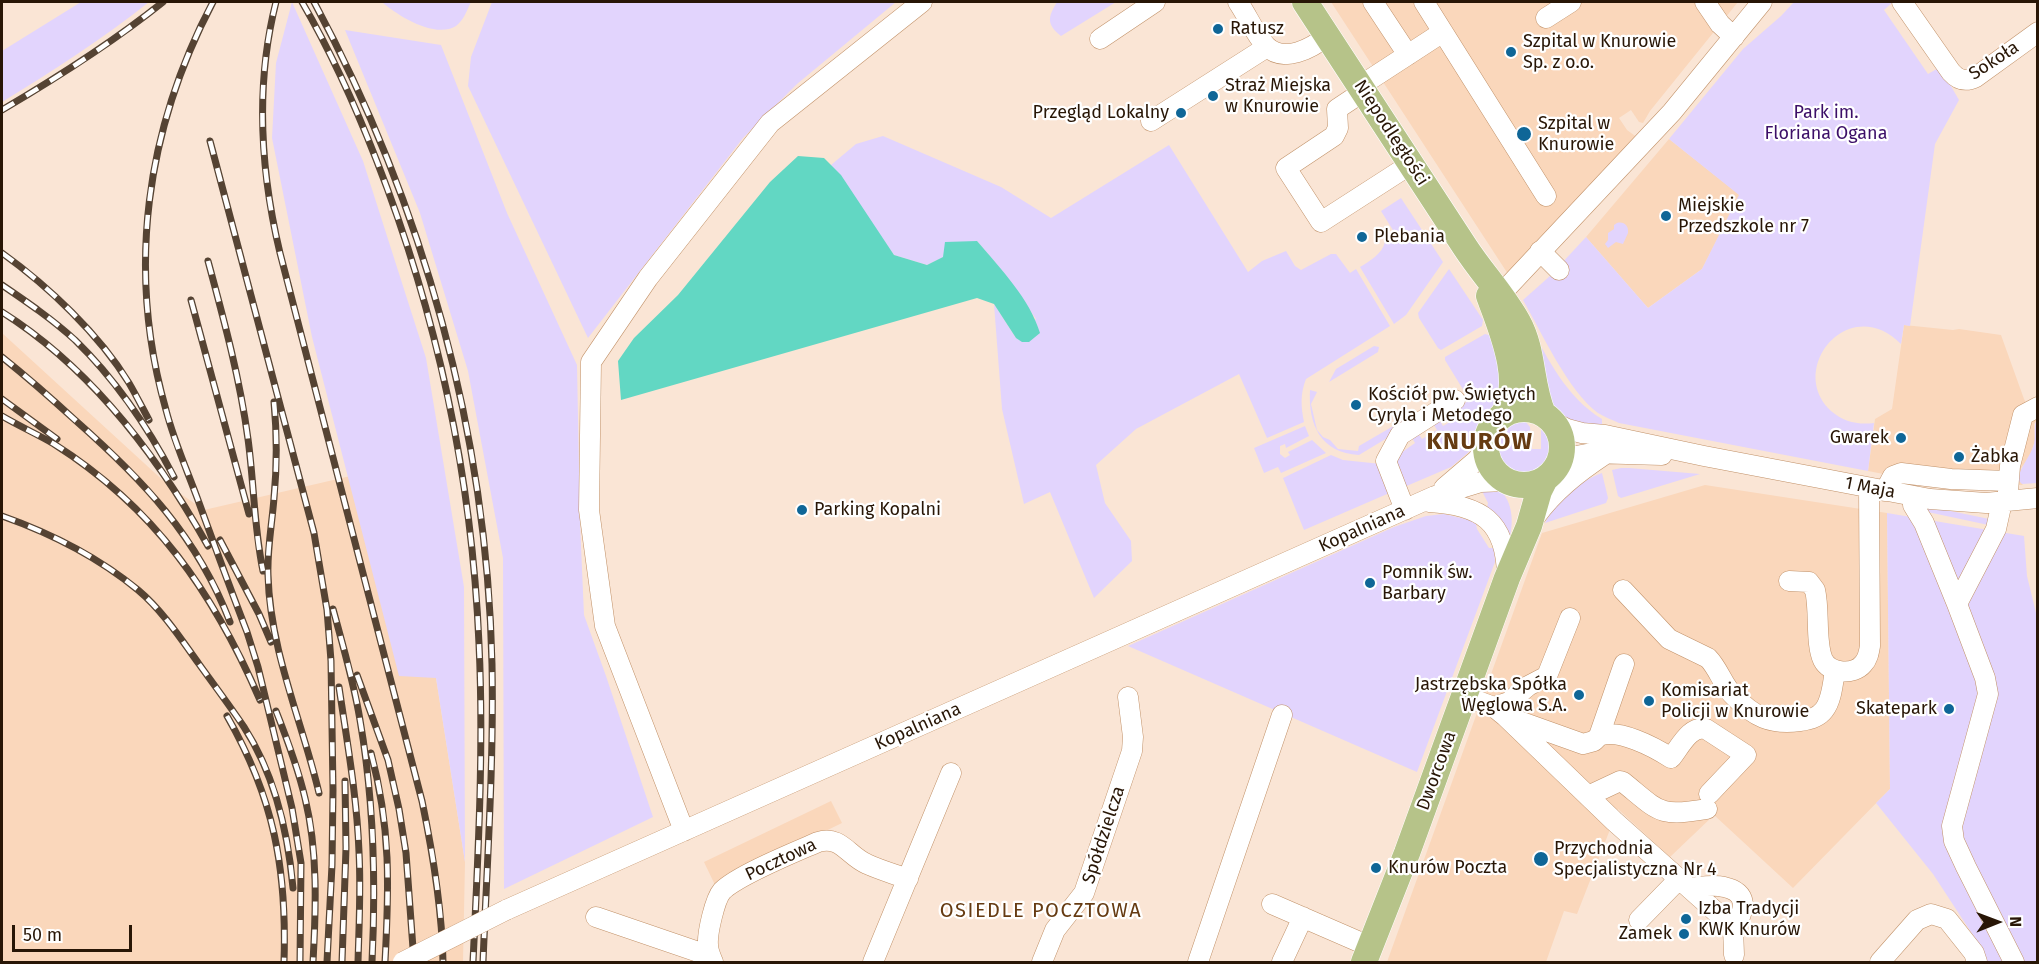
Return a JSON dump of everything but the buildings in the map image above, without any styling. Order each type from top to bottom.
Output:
[{"type":"main road","name":"Niepodległości","points":[[1305,2],[1477,265],[1501,294],[1524,334],[1534,391],[1547,418]]},
{"type":"main road","name":"Niepodległości","points":[[1477,265],[1508,352],[1511,396],[1508,409],[1502,416]]},
{"type":"main road","points":[[1523,410],[1547,418],[1560,435],[1561,442],[1560,459],[1551,472],[1539,482],[1525,485],[1499,477],[1490,465],[1487,443],[1492,428],[1502,416],[1523,410]]},
{"type":"main road","name":"Dworcowa","points":[[1368,955],[1507,578],[1529,526],[1539,491],[1551,472]]},
{"type":"main road","name":"Dworcowa","points":[[1506,481],[1517,513],[1516,540],[1507,578]]},
{"type":"street","points":[[684,831],[605,626],[589,510],[591,362],[648,278],[770,123],[922,2]]},
{"type":"street","points":[[1100,39],[1155,2]]},
{"type":"street","points":[[1238,2],[1267,47],[1279,52],[1295,54],[1327,36]]},
{"type":"street","points":[[1373,2],[1408,55]]},
{"type":"street","points":[[1424,2],[1546,196]]},
{"type":"street","points":[[1546,18],[1571,2]]},
{"type":"street","points":[[1705,2],[1720,24],[1734,37]]},
{"type":"street","points":[[1501,294],[1672,112],[1762,2]]},
{"type":"street","name":"Sokoła","points":[[1902,2],[1951,72],[1961,80],[1970,80],[2037,32]]},
{"type":"street","points":[[1411,164],[1321,222],[1286,168],[1334,136],[1338,128],[1337,109],[1362,88],[1443,32]]},
{"type":"street","points":[[1151,121],[1267,47]]},
{"type":"street","points":[[1540,251],[1559,270]]},
{"type":"street","points":[[1405,510],[1386,461],[1400,435],[1455,400]]},
{"type":"street","points":[[1957,604],[1996,529],[2005,502],[2017,432],[2023,415],[2037,407]]},
{"type":"street","name":"1 Maja","points":[[1547,418],[1567,429],[1581,433],[1605,435],[1877,490],[1957,502],[2005,502],[2037,498]]},
{"type":"street","name":"Kopalniana","points":[[1429,499],[1472,466],[1487,443]]},
{"type":"street","name":"1 Maja","points":[[1551,472],[1571,457],[1592,453],[1704,456]]},
{"type":"street","points":[[1529,526],[1549,498],[1583,468],[1606,453]]},
{"type":"street","points":[[1789,581],[1809,582],[1815,590],[1822,657],[1829,668],[1843,671],[1858,668],[1863,665],[1869,652],[1877,490],[1893,476],[1901,473],[1951,479],[2008,481]]},
{"type":"street","name":"Kopalniana","points":[[403,963],[506,910],[1429,499],[1481,482],[1506,481]]},
{"type":"street","points":[[1914,496],[1913,505],[1924,523],[1957,604],[1985,678],[1988,694],[1952,820],[1952,834],[2014,963]]},
{"type":"street","points":[[1429,499],[1460,506],[1480,514],[1494,525],[1507,556],[1507,578]]},
{"type":"street","points":[[1623,590],[1668,639],[1708,658],[1731,694],[1761,718],[1787,723],[1816,717],[1826,708],[1835,670]]},
{"type":"street","points":[[1499,711],[1528,686],[1547,676],[1570,618]]},
{"type":"street","points":[[1599,736],[1624,664]]},
{"type":"street","points":[[1464,696],[1583,744],[1594,741],[1607,733],[1617,734],[1653,748],[1671,758],[1693,731],[1699,728],[1706,729],[1746,755],[1708,801],[1679,813],[1661,812],[1623,782],[1588,796]]},
{"type":"street","name":"Spółdzielcza","points":[[1042,963],[1055,930],[1084,893],[1132,751],[1133,737],[1128,697]]},
{"type":"street","points":[[1499,711],[1588,796],[1733,927]]},
{"type":"street","points":[[1198,963],[1282,715]]},
{"type":"street","points":[[873,963],[951,773]]},
{"type":"street","name":"Pocztowa","points":[[712,959],[708,936],[716,904],[722,891],[737,881],[818,842],[826,840],[838,842],[864,862],[908,879]]},
{"type":"street","points":[[1640,920],[1685,884],[1732,889],[1742,898],[1744,909],[1733,927],[1734,955]]},
{"type":"street","points":[[1272,904],[1303,917],[1368,955]]},
{"type":"street","points":[[1880,963],[1917,920],[1931,914],[1947,919],[1974,953],[1977,963]]},
{"type":"street","points":[[596,917],[712,959]]},
{"type":"street","points":[[1281,963],[1303,917]]},
{"type":"shaded area","name":"Szpital w Knurowie","points":[[1331,2],[1738,2],[1650,111],[1643,123],[1639,122],[1631,110],[1619,118],[1627,130],[1638,138],[1508,274]]},
{"type":"shaded area","name":"Miejskie Przedszkole nr 7","points":[[1669,139],[1740,195],[1702,269],[1648,308],[1586,237]]},
{"type":"shaded area","points":[[1904,325],[2001,335],[2024,399],[2036,421],[2034,424],[2035,440],[2030,457],[2021,468],[2023,485],[1971,486],[1930,483],[1868,471],[1875,419],[1892,409]]},
{"type":"shaded area","points":[[2,333],[168,485],[204,510],[385,468],[436,678],[465,862],[463,962],[2,962]]},
{"type":"shaded area","points":[[1705,485],[1887,513],[1890,789],[1793,888],[1714,815],[1670,857],[1618,809],[1577,914],[1564,911],[1546,962],[1387,962],[1542,533]]},
{"type":"shaded area","points":[[831,801],[842,823],[715,885],[704,862]]},
{"type":"green space","points":[[81,2],[149,2],[77,54],[2,102],[2,51]]},
{"type":"green space","points":[[292,2],[363,161],[426,358],[464,587],[465,862],[436,678],[399,676],[312,337],[272,138],[276,63]]},
{"type":"green space","points":[[382,2],[471,2],[459,24],[438,30],[407,19]]},
{"type":"green space","points":[[492,2],[896,2],[797,84],[743,138],[588,338],[468,86],[471,57]]},
{"type":"green space","points":[[1057,2],[1116,2],[1061,36],[1053,28],[1050,20]]},
{"type":"green space","name":"Park im. Floriana Ogana","points":[[1794,2],[1893,2],[1884,10],[1928,74],[1940,67],[1959,100],[1935,144],[1910,326],[1904,325],[1901,344],[1881,330],[1862,327],[1844,331],[1830,342],[1820,358],[1816,376],[1819,394],[1831,411],[1851,422],[1874,423],[1868,471],[1619,423],[1603,416],[1576,391],[1523,300],[1550,276],[1553,276],[1586,237],[1648,308],[1702,269],[1739,195],[1669,139],[1743,49]]},
{"type":"green space","points":[[345,30],[441,45],[507,213],[577,365],[584,615],[653,817],[504,889],[503,558],[468,371],[420,213]]},
{"type":"green space","points":[[883,136],[1001,187],[1051,218],[1169,145],[1248,272],[1262,261],[1286,251],[1295,266],[1301,270],[1331,254],[1336,254],[1350,273],[1356,269],[1390,326],[1306,379],[1302,400],[1304,422],[1267,438],[1239,374],[1136,429],[1096,465],[1105,503],[1131,541],[1132,561],[1094,598],[1050,492],[1024,504],[1002,409],[994,304],[1016,338],[1036,319],[1003,272],[977,241],[927,265],[894,255],[831,165],[856,144]]},
{"type":"green space","points":[[1401,198],[1443,262],[1406,315],[1394,324],[1360,267],[1375,257],[1385,242],[1396,235],[1381,211]]},
{"type":"green space","points":[[1617,223],[1626,225],[1628,233],[1623,244],[1616,242],[1608,248],[1605,244],[1608,240],[1608,233]]},
{"type":"green space","points":[[1449,269],[1483,320],[1482,326],[1441,350],[1418,313]]},
{"type":"green space","points":[[1529,325],[1568,389],[1589,410],[1602,419],[1602,429],[1576,423],[1553,410]]},
{"type":"green space","points":[[1485,334],[1493,336],[1500,380],[1499,397],[1477,428],[1470,451],[1451,467],[1402,488],[1391,460],[1415,443],[1409,433],[1415,429],[1422,439],[1437,430],[1431,420],[1437,416],[1443,426],[1459,417],[1453,407],[1470,401],[1445,357]]},
{"type":"green space","points":[[1374,346],[1379,347],[1378,352],[1329,382],[1336,369]]},
{"type":"green space","points":[[1310,390],[1317,392],[1311,404],[1317,428],[1311,415]]},
{"type":"green space","points":[[2037,419],[2037,483],[2022,484],[2018,480],[2019,475],[2034,444]]},
{"type":"green space","points":[[1402,421],[1402,429],[1359,455],[1335,449],[1326,443],[1318,431],[1338,449],[1358,451],[1359,446]]},
{"type":"green space","points":[[1518,421],[1525,421],[1530,427],[1532,449],[1541,449],[1541,427],[1549,440],[1548,457],[1540,469],[1529,474],[1517,472],[1507,466],[1499,456],[1497,444],[1503,432]]},
{"type":"green space","points":[[1305,426],[1309,436],[1286,448],[1285,444],[1280,446],[1280,454],[1285,458],[1290,455],[1288,452],[1312,440],[1326,453],[1281,473],[1278,467],[1264,473],[1254,448]]},
{"type":"green space","points":[[1331,455],[1343,460],[1381,464],[1394,491],[1304,530],[1283,478]]},
{"type":"green space","points":[[1621,468],[1700,474],[1621,498],[1618,496],[1612,470]]},
{"type":"green space","points":[[1602,473],[1608,498],[1606,503],[1545,523],[1569,493],[1585,481]]},
{"type":"green space","points":[[1480,487],[1497,488],[1506,497],[1512,516],[1510,536],[1486,512],[1488,503]]},
{"type":"green space","points":[[1917,504],[1994,520],[1993,526],[1923,511]]},
{"type":"green space","points":[[1887,513],[2024,536],[2027,576],[2038,621],[2037,962],[1987,962],[1982,949],[1933,874],[1876,803],[1890,789]]},
{"type":"green space","points":[[1444,514],[1476,524],[1489,548],[1494,548],[1495,562],[1417,772],[1128,646],[1394,527],[1426,516]]},
{"type":"water","points":[[798,156],[824,158],[841,175],[894,255],[927,265],[943,257],[945,242],[977,241],[1022,296],[1040,333],[1029,342],[1022,342],[1016,338],[994,304],[977,298],[621,400],[618,361],[634,338],[678,295],[770,182]]},
{"type":"railway","points":[[2,110],[84,59],[163,2]]},
{"type":"railway","points":[[213,2],[190,50],[172,100],[158,150],[149,201],[146,253],[147,305],[154,357],[169,422],[247,632],[258,667],[292,808],[301,863],[300,962]]},
{"type":"railway","points":[[276,2],[269,33],[263,96],[264,159],[273,222],[422,801],[436,881],[443,962]]},
{"type":"railway","points":[[302,2],[351,99],[398,218],[434,337],[459,458],[469,520],[479,644],[480,803],[473,962]]},
{"type":"railway","points":[[314,2],[353,79],[387,158],[417,239],[442,322],[462,406],[477,491],[487,577],[492,664],[491,776],[483,962]]},
{"type":"railway","points":[[210,141],[314,533],[327,610],[331,661],[333,790],[327,962]]},
{"type":"railway","points":[[2,253],[37,280],[88,329],[117,365],[149,420]]},
{"type":"railway","points":[[208,261],[241,394],[263,571]]},
{"type":"railway","points":[[2,285],[57,325],[90,355],[130,404],[174,477]]},
{"type":"railway","points":[[191,300],[249,514]]},
{"type":"railway","points":[[2,312],[65,359],[119,416],[167,479],[208,546]]},
{"type":"railway","points":[[2,357],[100,442],[166,511],[201,563],[217,591],[230,622]]},
{"type":"railway","points":[[2,399],[57,439]]},
{"type":"railway","points":[[274,402],[276,462],[268,556],[270,603],[274,631],[319,793]]},
{"type":"railway","points":[[2,416],[54,444],[90,469],[151,525],[201,588],[222,623],[260,700]]},
{"type":"railway","points":[[2,516],[56,538],[107,567],[147,598],[171,625],[255,745],[278,804],[288,846],[293,888]]},
{"type":"railway","points":[[220,540],[271,642]]},
{"type":"railway","points":[[333,609],[358,706],[365,750],[374,871],[372,962]]},
{"type":"railway","points":[[357,675],[388,760],[399,809],[406,853],[414,962]]},
{"type":"railway","points":[[339,687],[358,831],[360,880],[358,962]]},
{"type":"railway","points":[[276,711],[296,765],[312,838],[315,880],[313,962]]},
{"type":"railway","points":[[227,716],[256,776],[274,835],[283,896],[284,962]]},
{"type":"railway","points":[[371,753],[378,780],[387,858],[385,962]]},
{"type":"railway","points":[[342,962],[346,848],[345,781]]},
{"type":"place","name":"Ratusz","points":[[1218,29]]},
{"type":"place","name":"Szpital w Knurowie Sp. z o.o.","points":[[1511,52]]},
{"type":"place","name":"Straż Miejska w Knurowie","points":[[1213,96]]},
{"type":"place","name":"Przegląd Lokalny","points":[[1181,113]]},
{"type":"place","name":"Szpital w Knurowie","points":[[1524,134]]},
{"type":"place","name":"Miejskie Przedszkole nr 7","points":[[1666,216]]},
{"type":"place","name":"Plebania","points":[[1362,237]]},
{"type":"place","name":"Kościół pw. Świętych Cyryla i Metodego","points":[[1356,405]]},
{"type":"place","name":"Gwarek","points":[[1901,438]]},
{"type":"place","name":"Żabka","points":[[1959,457]]},
{"type":"place","name":"Parking Kopalni","points":[[802,510]]},
{"type":"place","name":"Pomnik św. Barbary","points":[[1370,583]]},
{"type":"place","name":"Jastrzębska Spółka Węglowa S.A.","points":[[1579,695]]},
{"type":"place","name":"Komisariat Policji w Knurowie","points":[[1649,701]]},
{"type":"place","name":"Skatepark","points":[[1949,709]]},
{"type":"place","name":"Przychodnia Specjalistyczna Nr 4","points":[[1541,859]]},
{"type":"place","name":"Knurów Poczta","points":[[1376,868]]},
{"type":"place","name":"Izba Tradycji KWK Knurów","points":[[1686,919]]},
{"type":"place","name":"Zamek","points":[[1684,934]]},
{"type":"district","name":"KNURÓW","points":[[1480,442]]},
{"type":"district","name":"OSIEDLE POCZTOWA","points":[[1041,911]]}]
